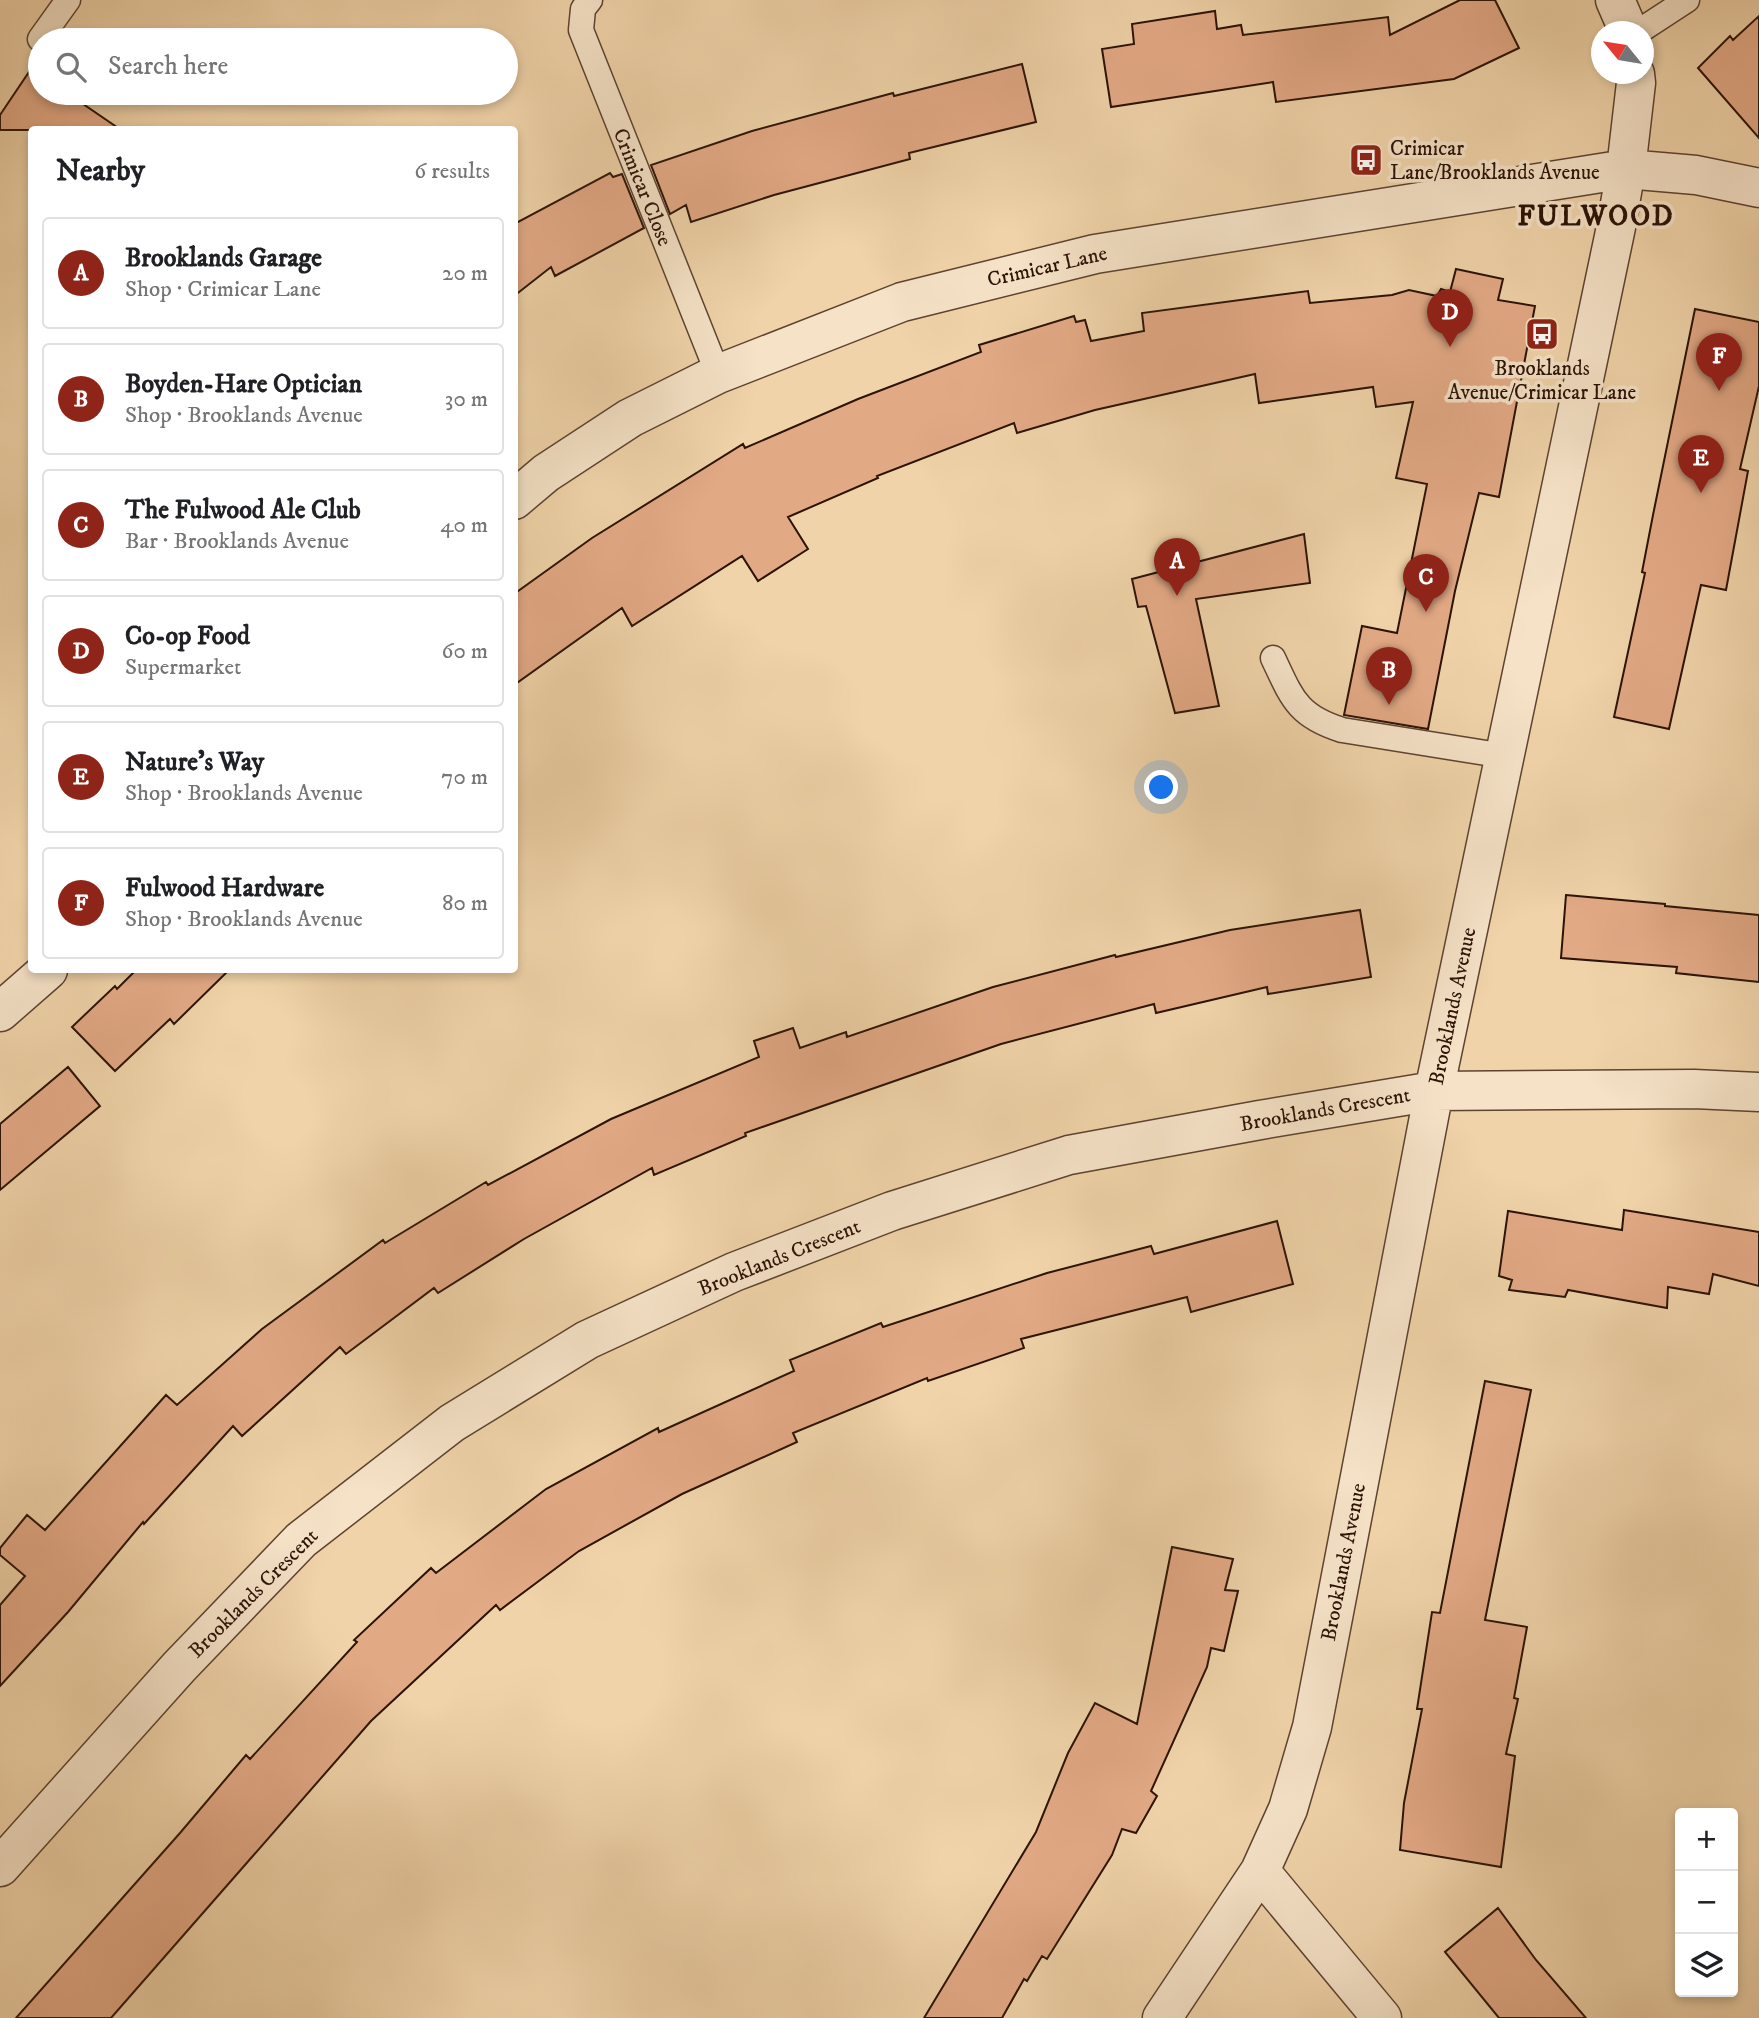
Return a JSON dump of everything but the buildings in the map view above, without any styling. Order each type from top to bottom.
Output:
[{"type":"street","points":[[1615,0],[1624,21]]},
{"type":"street","name":"Brooklands Avenue","points":[[1161,2018],[1260,1871],[1288,1809],[1312,1727],[1434,1091],[1616,227],[1636,84]]},
{"type":"street","name":"Crimicar Lane","points":[[518,497],[547,473],[630,418],[718,374],[902,302],[1095,254],[1626,169],[1696,174],[1759,188]]},
{"type":"street","points":[[0,1012],[45,973]]},
{"type":"street","name":"Brooklands Crescent","points":[[0,1867],[179,1667],[301,1540],[452,1423],[587,1340],[734,1272],[892,1212],[1069,1155],[1434,1091],[1694,1088],[1759,1092]]},
{"type":"street","points":[[1260,1871],[1382,2018]]},
{"type":"lane","points":[[48,28],[68,0]]},
{"type":"lane","name":"Crimicar Close","points":[[590,0],[583,9],[581,30],[718,374]]},
{"type":"lane","points":[[1654,22],[1687,0]]},
{"type":"lane","points":[[1273,658],[1294,702],[1318,723],[1342,730],[1505,756]]},
{"type":"place","name":"Crimicar Lane/Brooklands Avenue","points":[[1366,160]]},
{"type":"place","name":"Brooklands Avenue/Crimicar Lane","points":[[1542,334]]},
{"type":"place","name":"Co-op Food","points":[[1450,347]]},
{"type":"place","name":"Fulwood Hardware","points":[[1719,391]]},
{"type":"place","name":"Nature's Way","points":[[1701,493]]},
{"type":"place","name":"Brooklands Garage","points":[[1177,596]]},
{"type":"place","name":"The Fulwood Ale Club","points":[[1426,612]]},
{"type":"place","name":"Boyden-Hare Optician","points":[[1389,705]]},
{"type":"district","name":"FULWOOD","points":[[1596,215]]}]
